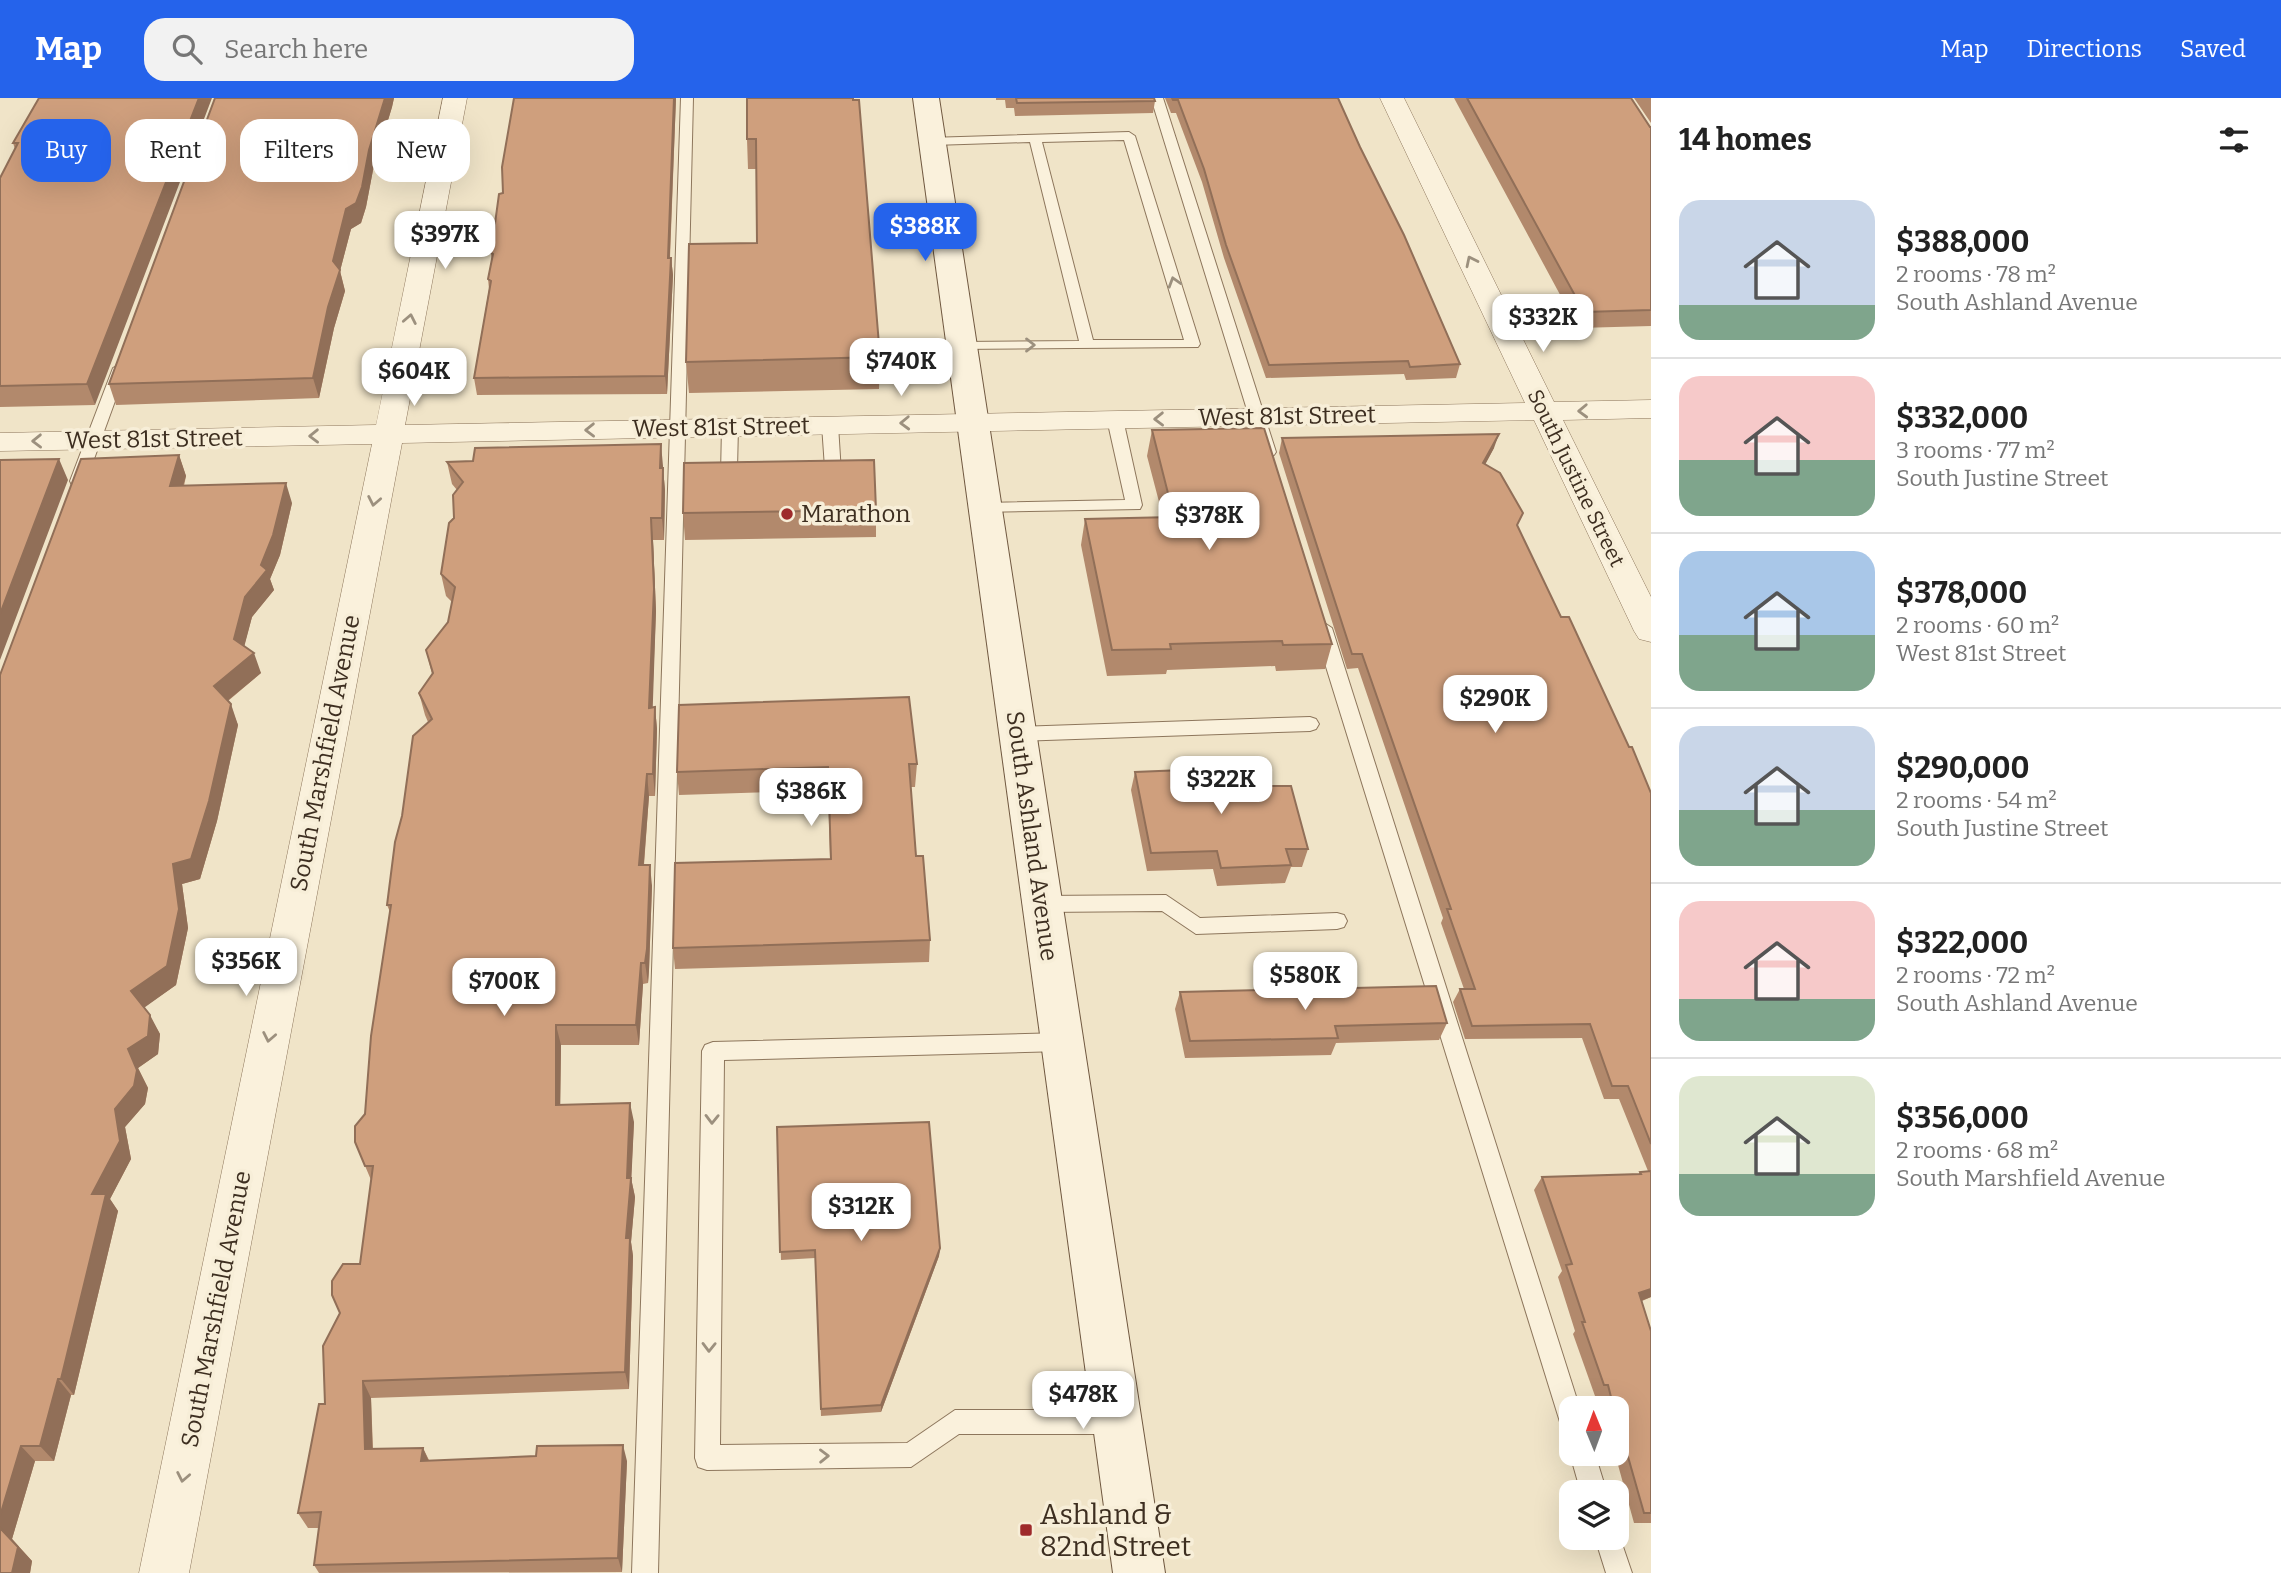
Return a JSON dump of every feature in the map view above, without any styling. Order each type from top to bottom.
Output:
[{"type":"main road","name":"South Ashland Avenue","points":[[926,98],[1139,1573]]},
{"type":"street","name":"South Marshfield Avenue","points":[[164,1573],[455,98]]},
{"type":"street","name":"South Justine Street","points":[[1392,98],[1651,631]]},
{"type":"street","name":"West 81st Street","points":[[0,442],[1651,409]]},
{"type":"lane","points":[[645,1573],[687,98]]},
{"type":"lane","points":[[1157,98],[1275,473]]},
{"type":"lane","points":[[933,141],[1129,136],[1193,344],[962,346]]},
{"type":"lane","points":[[1035,138],[1087,345]]},
{"type":"lane","points":[[71,499],[124,358]]},
{"type":"lane","points":[[985,508],[1134,505],[1115,419]]},
{"type":"lane","points":[[807,474],[833,473],[830,425]]},
{"type":"lane","points":[[730,427],[729,474],[755,474]]},
{"type":"lane","points":[[1317,607],[1564,1396]]},
{"type":"lane","points":[[1017,734],[1310,724]]},
{"type":"lane","points":[[1042,904],[1166,903],[1196,926],[1337,921]]},
{"type":"lane","points":[[1062,1042],[713,1051],[707,1458],[911,1455],[955,1422],[1117,1422]]},
{"type":"lane","points":[[1612,1550],[1619,1573]]},
{"type":"building","points":[[39,98],[199,98],[191,119],[125,119],[125,182],[166,182],[87,384],[0,386],[0,178],[18,143],[13,143],[21,129],[21,182],[111,182],[111,119],[27,119]]},
{"type":"building","points":[[215,98],[385,98],[379,119],[372,119],[372,140],[362,187],[356,203],[346,209],[333,261],[340,270],[328,307],[313,378],[109,384],[184,182],[226,182],[226,119],[207,119]]},
{"type":"building","points":[[514,98],[674,98],[668,258],[671,258],[665,376],[474,378],[491,281],[488,279],[493,254],[491,253],[499,194],[503,193],[502,167]]},
{"type":"building","points":[[747,98],[859,100],[880,357],[686,362],[689,244],[757,243],[756,139],[747,139]]},
{"type":"building","points":[[1016,98],[1154,98],[1155,101],[1017,103]]},
{"type":"building","points":[[1172,98],[1338,98],[1404,235],[1460,364],[1410,367],[1408,361],[1269,365],[1226,245],[1204,169],[1178,100]]},
{"type":"building","points":[[1467,98],[1631,98],[1651,127],[1651,310],[1584,312]]},
{"type":"building","points":[[1264,428],[1332,644],[1283,645],[1282,641],[1170,644],[1171,649],[1112,650],[1085,519],[1174,517],[1152,430]]},
{"type":"building","points":[[1499,434],[1483,463],[1500,473],[1523,513],[1517,525],[1561,617],[1569,617],[1629,747],[1632,747],[1651,793],[1651,1144],[1628,1086],[1612,1086],[1590,1024],[1472,1026],[1460,989],[1475,989],[1447,909],[1451,909],[1362,654],[1352,654],[1282,438]]},
{"type":"building","points":[[661,444],[662,518],[651,518],[654,589],[649,708],[655,707],[653,774],[647,774],[639,865],[650,865],[647,949],[645,963],[641,963],[636,1025],[556,1025],[556,1105],[630,1103],[627,1178],[631,1178],[626,1238],[630,1238],[625,1372],[363,1381],[365,1449],[423,1448],[421,1461],[536,1456],[537,1446],[623,1445],[618,1558],[314,1565],[321,1512],[298,1513],[319,1404],[325,1404],[323,1346],[340,1313],[332,1295],[332,1281],[343,1264],[360,1264],[373,1166],[365,1166],[355,1142],[355,1126],[365,1114],[371,1036],[391,905],[387,905],[395,842],[402,816],[413,736],[432,719],[419,693],[433,673],[426,650],[448,622],[455,587],[441,574],[449,523],[454,518],[453,495],[463,482],[447,462],[473,461],[475,448]]},
{"type":"building","points":[[179,455],[170,486],[286,483],[273,535],[261,565],[267,570],[245,597],[234,639],[254,653],[214,686],[231,704],[209,801],[191,859],[173,864],[179,909],[167,966],[131,991],[150,1015],[148,1036],[128,1049],[137,1070],[134,1086],[115,1109],[120,1141],[92,1194],[106,1194],[61,1379],[58,1379],[40,1446],[21,1446],[0,1516],[0,675],[81,459]]},
{"type":"building","points":[[59,459],[0,614],[0,460]]},
{"type":"building","points":[[874,460],[876,510],[683,513],[684,463]]},
{"type":"building","points":[[909,697],[917,764],[909,764],[916,856],[923,856],[930,940],[673,948],[675,863],[831,859],[828,767],[677,772],[679,705]]},
{"type":"building","points":[[1257,767],[1262,786],[1291,786],[1308,849],[1286,849],[1291,865],[1221,868],[1217,851],[1151,853],[1135,772]]},
{"type":"building","points":[[1436,986],[1447,1023],[1335,1026],[1338,1038],[1190,1041],[1180,992]]},
{"type":"building","points":[[929,1122],[940,1248],[881,1405],[821,1409],[815,1250],[780,1252],[777,1127]]},
{"type":"building","points":[[1651,1171],[1651,1289],[1639,1293],[1651,1331],[1651,1513],[1644,1513],[1629,1460],[1629,1396],[1611,1396],[1608,1385],[1604,1385],[1566,1265],[1572,1264],[1542,1177],[1641,1174],[1640,1172]]},
{"type":"building","points":[[0,1528],[18,1547],[12,1573],[0,1573]]},
{"type":"place","name":"Marathon","points":[[787,514]]},
{"type":"place","name":"Ashland & 82nd Street","points":[[1026,1530]]}]
